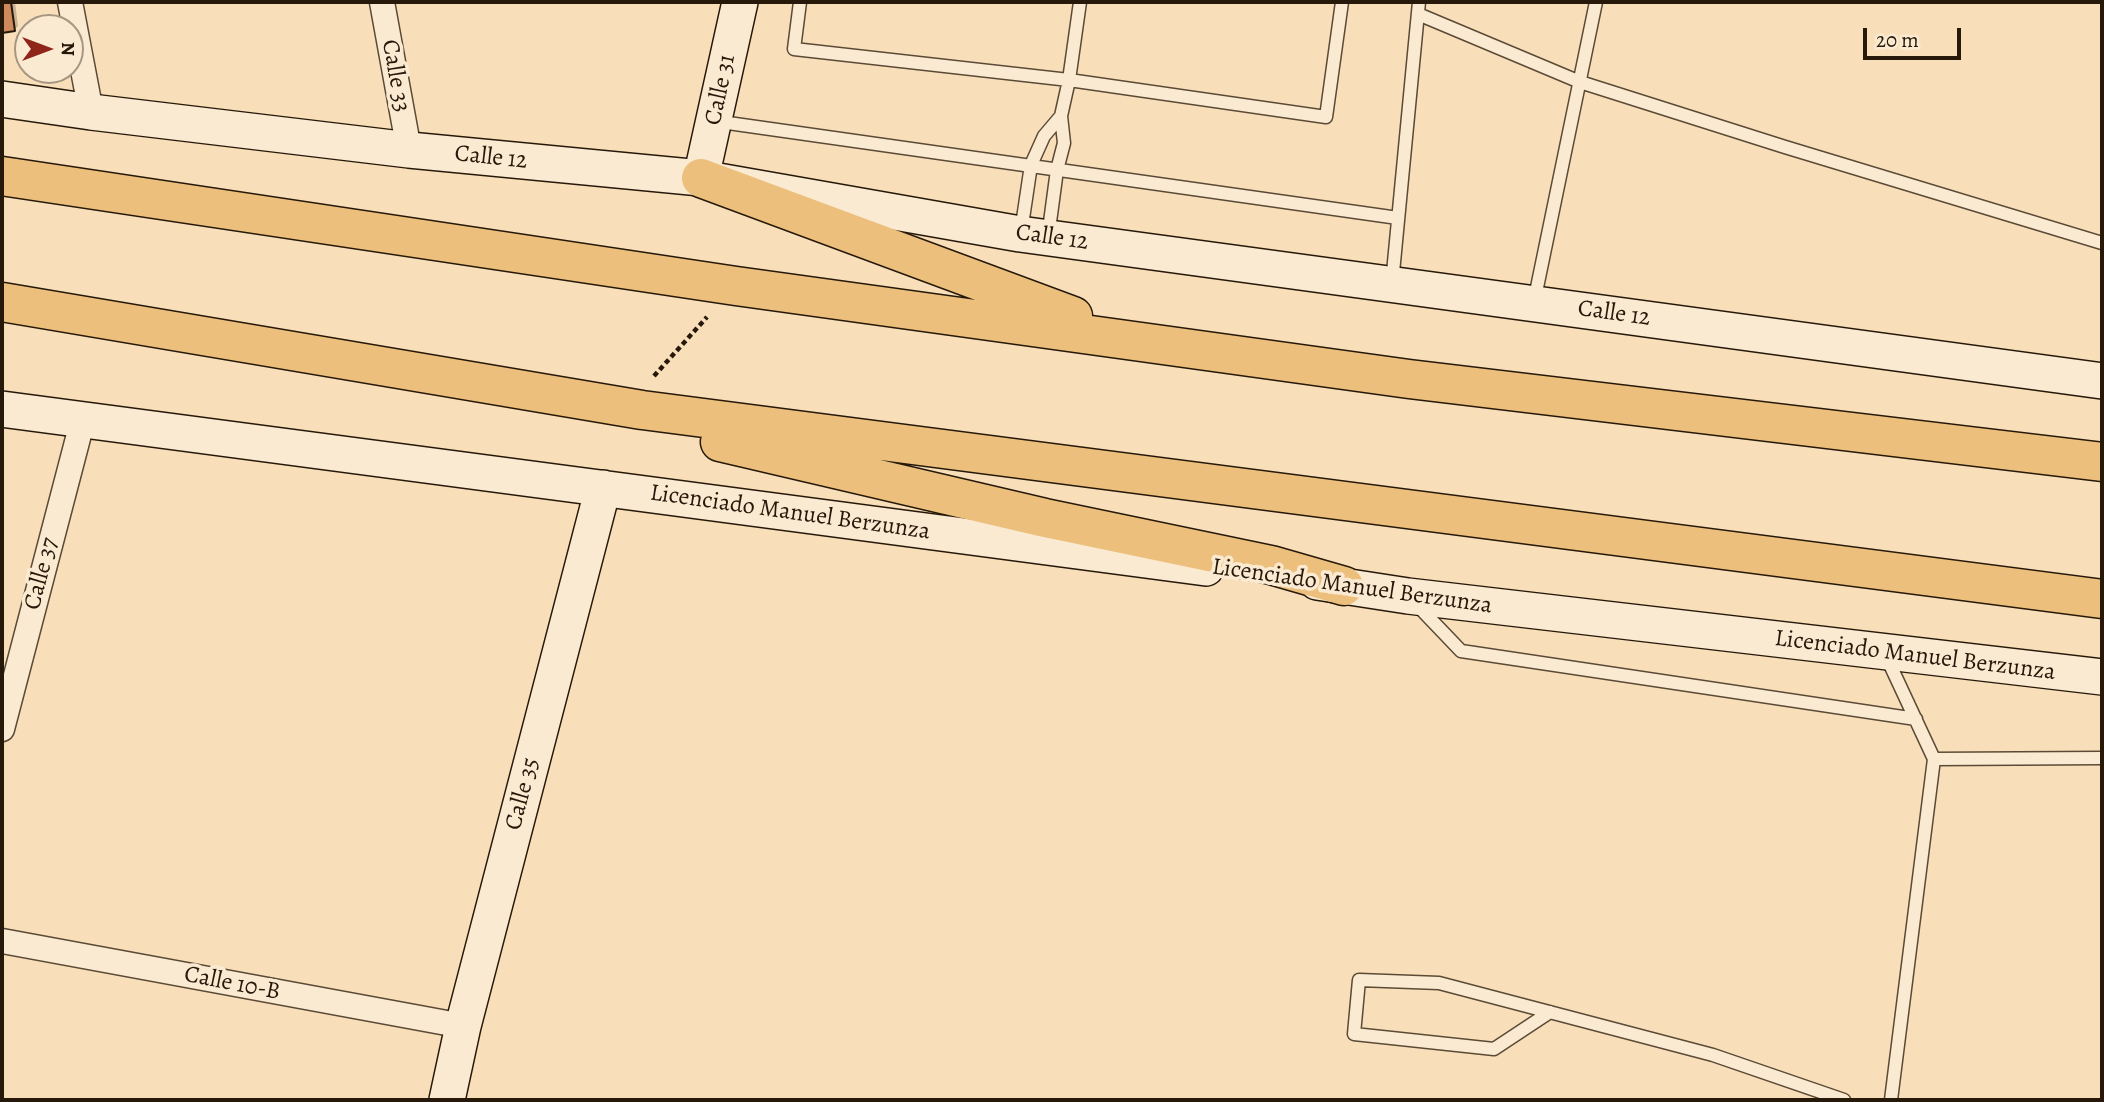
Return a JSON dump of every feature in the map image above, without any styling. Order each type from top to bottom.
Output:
[{"type":"highway","points":[[2,176],[736,286],[1423,381],[2102,462]]},
{"type":"highway","points":[[701,178],[1140,341]]},
{"type":"highway","points":[[2,302],[634,407],[2102,599]]},
{"type":"highway","points":[[634,407],[693,436],[1045,519],[1271,565],[1344,586]]},
{"type":"main road","name":"Calle 31","points":[[701,178],[740,2]]},
{"type":"main road","name":"Calle 12","points":[[2,99],[409,149],[701,178],[1034,235],[2102,381]]},
{"type":"main road","points":[[2,409],[603,488]]},
{"type":"main road","name":"Licenciado Manuel Berzunza","points":[[603,488],[1408,596],[2102,677]]},
{"type":"main road","name":"Calle 35","points":[[447,1100],[463,1026],[603,488]]},
{"type":"street","points":[[70,2],[91,112]]},
{"type":"street","name":"Calle 33","points":[[382,2],[409,149]]},
{"type":"street","name":"Calle 37","points":[[2,729],[83,419]]},
{"type":"street","name":"Calle 10-B","points":[[2,941],[463,1026]]},
{"type":"lane","points":[[800,2],[794,49],[1069,80],[1326,117],[1342,2]]},
{"type":"lane","points":[[1034,235],[1057,170],[1063,143],[1061,116],[1080,2]]},
{"type":"lane","points":[[1534,303],[1595,2]]},
{"type":"lane","points":[[1392,283],[1419,8],[1580,82],[2102,243]]},
{"type":"lane","points":[[1034,235],[1031,165],[1044,136],[1061,116]]},
{"type":"lane","points":[[714,121],[1398,218]]},
{"type":"lane","points":[[1408,596],[1461,651],[1916,719]]},
{"type":"lane","points":[[1885,653],[1934,759],[1891,1100]]},
{"type":"lane","points":[[1934,759],[2102,758]]},
{"type":"lane","points":[[1550,1012],[1494,1049],[1354,1034],[1359,980],[1439,983],[1550,1012],[1713,1055],[1844,1100]]},
{"type":"path","points":[[634,407],[736,286]]},
{"type":"building","points":[[2,2],[11,2],[14,31],[2,33]]}]
